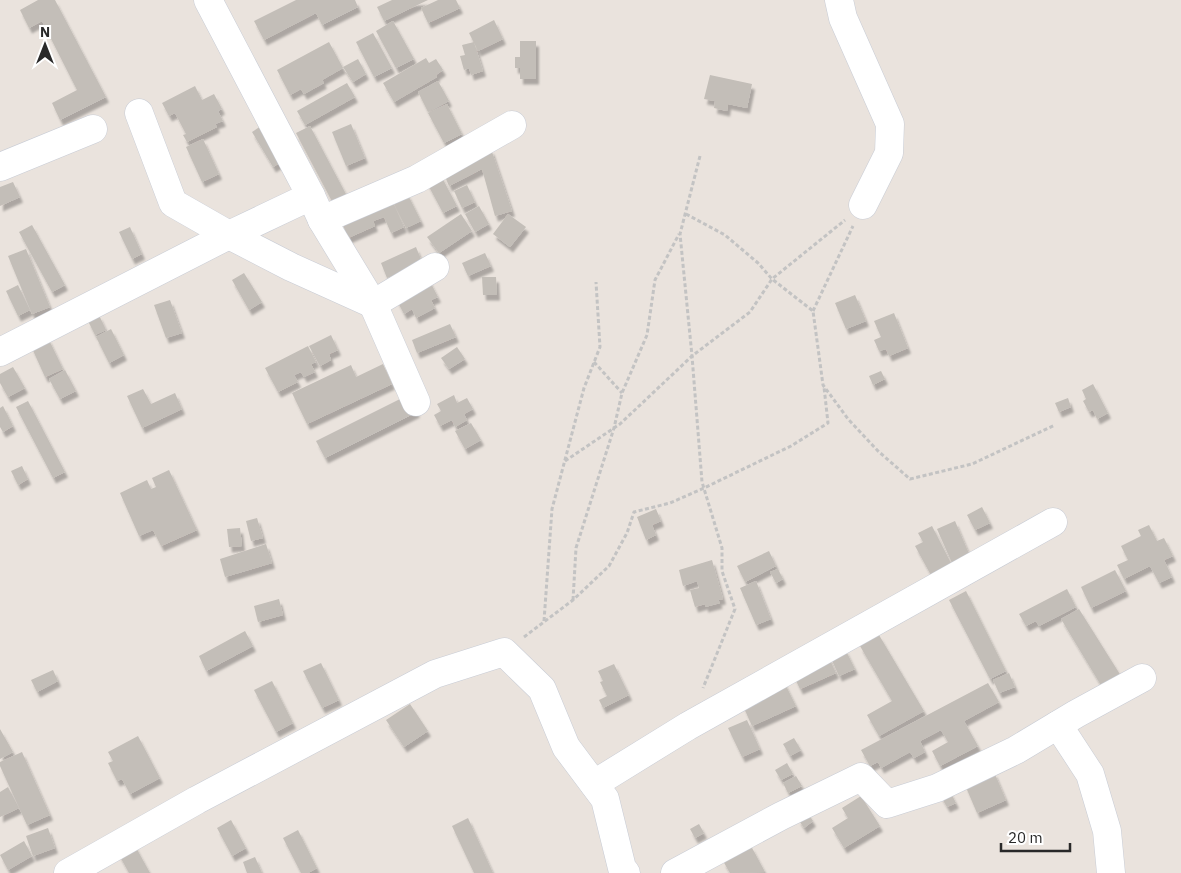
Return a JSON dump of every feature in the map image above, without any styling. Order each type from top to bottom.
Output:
[{"type":"street","points":[[208,0],[317,208],[373,304],[416,402]]},
{"type":"street","points":[[839,0],[843,18],[890,124],[889,153],[863,205]]},
{"type":"street","points":[[140,113],[173,203],[228,236],[373,304]]},
{"type":"street","points":[[0,352],[228,236],[418,179],[512,125]]},
{"type":"street","points":[[0,167],[93,129]]},
{"type":"street","points":[[373,304],[435,267]]},
{"type":"street","points":[[594,784],[688,726],[1053,522]]},
{"type":"street","points":[[68,873],[197,800],[436,674],[504,652],[542,689],[566,747],[605,799],[620,871]]},
{"type":"street","points":[[675,873],[781,816],[861,777],[887,804],[937,788],[1016,750],[1142,678]]},
{"type":"street","points":[[1058,725],[1090,774],[1108,831],[1111,873]]},
{"type":"path","points":[[573,600],[576,548],[614,428],[622,393],[648,335],[655,280],[680,234],[700,156]]},
{"type":"path","points":[[565,460],[614,428],[692,356],[750,312],[772,279],[863,205]]},
{"type":"path","points":[[504,652],[573,600],[610,566],[627,533],[634,512],[670,503],[704,488],[791,446],[828,423],[813,311],[863,205]]},
{"type":"path","points":[[686,214],[725,235],[758,263],[772,279],[813,311]]},
{"type":"path","points":[[680,234],[702,482],[722,548],[722,571],[735,609],[703,689]]},
{"type":"path","points":[[544,622],[552,509],[584,388],[600,347],[596,282]]},
{"type":"path","points":[[594,362],[622,393]]},
{"type":"path","points":[[823,385],[848,419],[878,451],[910,479],[972,464],[1055,425]]},
{"type":"building","points":[[38,0],[55,0],[106,97],[60,120],[52,103],[77,90],[42,21],[29,28],[20,10]]},
{"type":"building","points":[[296,0],[355,0],[358,7],[322,25],[316,13],[264,40],[254,21]]},
{"type":"building","points":[[392,0],[428,0],[384,21],[377,7]]},
{"type":"building","points":[[438,0],[456,0],[460,8],[428,23],[421,8]]},
{"type":"building","points":[[494,20],[503,39],[478,51],[469,33]]},
{"type":"building","points":[[393,21],[414,59],[396,68],[376,31]]},
{"type":"building","points":[[373,33],[392,68],[374,77],[356,42]]},
{"type":"building","points":[[520,41],[536,41],[536,79],[520,79],[520,68],[515,68],[515,57],[520,57]]},
{"type":"building","points":[[329,42],[343,68],[322,80],[324,83],[304,94],[301,89],[290,95],[277,70]]},
{"type":"building","points":[[474,42],[483,71],[471,75],[469,68],[464,70],[460,56],[465,55],[462,45]]},
{"type":"building","points":[[426,58],[429,63],[436,59],[443,70],[436,75],[437,77],[394,102],[383,83]]},
{"type":"building","points":[[358,59],[366,74],[353,82],[343,67]]},
{"type":"building","points":[[710,75],[752,84],[747,108],[728,104],[727,111],[714,108],[715,101],[704,99]]},
{"type":"building","points":[[438,81],[449,101],[428,112],[418,92]]},
{"type":"building","points":[[347,83],[355,97],[305,125],[297,111]]},
{"type":"building","points":[[195,86],[202,100],[214,94],[222,109],[218,111],[223,121],[215,124],[217,127],[187,142],[183,135],[186,134],[175,113],[169,116],[162,103]]},
{"type":"building","points":[[447,104],[462,134],[444,143],[428,113]]},
{"type":"building","points":[[351,124],[365,158],[346,166],[332,132]]},
{"type":"building","points":[[261,126],[283,161],[273,167],[252,132]]},
{"type":"building","points":[[310,126],[348,198],[334,205],[296,133]]},
{"type":"building","points":[[203,139],[219,174],[202,182],[186,147]]},
{"type":"building","points":[[491,149],[512,211],[495,216],[482,169],[449,186],[442,169]]},
{"type":"building","points":[[440,174],[457,206],[443,213],[426,181]]},
{"type":"building","points":[[13,182],[20,197],[0,206],[0,187]]},
{"type":"building","points":[[467,185],[475,202],[462,208],[454,191]]},
{"type":"building","points":[[407,193],[421,221],[406,228],[392,200]]},
{"type":"building","points":[[391,198],[404,227],[391,233],[384,217],[373,221],[375,226],[348,238],[341,220]]},
{"type":"building","points":[[479,206],[489,224],[475,232],[465,214]]},
{"type":"building","points":[[461,214],[472,231],[439,253],[427,237]]},
{"type":"building","points":[[508,214],[526,227],[510,247],[493,234]]},
{"type":"building","points":[[32,225],[65,285],[52,292],[19,232]]},
{"type":"building","points":[[130,227],[142,254],[132,259],[119,232]]},
{"type":"building","points":[[416,247],[422,262],[387,278],[381,263]]},
{"type":"building","points":[[26,249],[50,307],[32,314],[8,256]]},
{"type":"building","points":[[485,253],[491,266],[468,276],[462,263]]},
{"type":"building","points":[[244,273],[262,302],[249,310],[232,280]]},
{"type":"building","points":[[482,277],[496,277],[497,295],[483,295]]},
{"type":"building","points":[[428,278],[438,297],[431,300],[435,308],[416,318],[412,309],[404,314],[394,295]]},
{"type":"building","points":[[18,285],[30,310],[18,316],[6,291]]},
{"type":"building","points":[[855,295],[866,321],[846,329],[835,303]]},
{"type":"building","points":[[170,300],[182,333],[166,338],[154,305]]},
{"type":"building","points":[[894,313],[908,348],[889,356],[886,349],[879,351],[874,340],[881,337],[874,321]]},
{"type":"building","points":[[99,315],[106,330],[95,335],[88,321]]},
{"type":"building","points":[[450,324],[456,337],[417,353],[412,340]]},
{"type":"building","points":[[111,329],[124,355],[109,363],[96,337]]},
{"type":"building","points":[[331,335],[338,350],[329,354],[331,360],[320,366],[309,346]]},
{"type":"building","points":[[48,338],[63,369],[45,377],[31,346]]},
{"type":"building","points":[[308,346],[316,362],[311,364],[315,372],[304,377],[301,372],[294,375],[298,382],[278,392],[265,368]]},
{"type":"building","points":[[457,347],[465,359],[449,369],[441,358]]},
{"type":"building","points":[[383,364],[392,384],[307,424],[292,393],[351,365],[356,377]]},
{"type":"building","points":[[13,367],[25,388],[8,397],[0,383],[0,374]]},
{"type":"building","points":[[65,370],[76,391],[60,399],[49,379]]},
{"type":"building","points":[[881,371],[885,379],[873,385],[869,376]]},
{"type":"building","points":[[1093,384],[1108,413],[1097,419],[1093,410],[1089,412],[1083,401],[1086,399],[1082,390]]},
{"type":"building","points":[[143,389],[151,404],[175,393],[182,409],[142,428],[127,396]]},
{"type":"building","points":[[408,395],[417,412],[325,458],[316,441]]},
{"type":"building","points":[[454,395],[457,403],[467,398],[473,409],[464,414],[467,420],[455,427],[452,420],[440,426],[434,415],[441,411],[437,404]]},
{"type":"building","points":[[1068,398],[1071,407],[1059,412],[1055,403]]},
{"type":"building","points":[[28,401],[65,472],[53,478],[16,407]]},
{"type":"building","points":[[3,406],[13,426],[3,432],[0,427],[0,408]]},
{"type":"building","points":[[471,423],[481,440],[465,449],[455,431]]},
{"type":"building","points":[[22,466],[28,479],[18,485],[11,471]]},
{"type":"building","points":[[169,470],[197,530],[161,546],[153,530],[139,536],[120,493],[147,480],[151,489],[156,487],[152,478]]},
{"type":"building","points":[[982,507],[990,523],[975,530],[967,515]]},
{"type":"building","points":[[656,509],[661,521],[652,525],[656,535],[646,540],[637,517]]},
{"type":"building","points":[[257,518],[263,538],[251,541],[246,521]]},
{"type":"building","points":[[955,521],[970,556],[952,563],[937,529]]},
{"type":"building","points":[[1149,525],[1157,541],[1164,538],[1173,556],[1164,560],[1172,577],[1159,583],[1150,566],[1124,579],[1117,565],[1128,560],[1121,546],[1141,536],[1138,530]]},
{"type":"building","points":[[932,526],[953,567],[932,577],[915,546],[923,542],[918,533]]},
{"type":"building","points":[[240,528],[242,546],[229,547],[227,529]]},
{"type":"building","points":[[266,544],[272,563],[225,577],[220,559]]},
{"type":"building","points":[[769,551],[776,566],[745,582],[737,566]]},
{"type":"building","points":[[712,560],[723,599],[718,600],[720,603],[705,607],[705,604],[695,607],[690,590],[699,588],[697,581],[683,586],[679,570]]},
{"type":"building","points":[[778,569],[783,579],[776,583],[770,572]]},
{"type":"building","points":[[1115,570],[1126,591],[1091,608],[1081,587]]},
{"type":"building","points":[[756,581],[771,619],[756,625],[740,588]]},
{"type":"building","points":[[1067,589],[1076,607],[1039,626],[1036,621],[1026,626],[1019,614]]},
{"type":"building","points":[[966,591],[1006,671],[990,679],[949,600]]},
{"type":"building","points":[[279,599],[283,615],[258,622],[254,606]]},
{"type":"building","points":[[1079,609],[1121,676],[1102,687],[1061,619]]},
{"type":"building","points":[[245,631],[253,646],[206,671],[199,656]]},
{"type":"building","points":[[879,635],[924,711],[879,736],[867,715],[892,701],[860,646]]},
{"type":"building","points":[[845,649],[855,669],[839,676],[830,656]]},
{"type":"building","points":[[828,656],[836,673],[800,689],[792,672]]},
{"type":"building","points":[[321,663],[339,700],[322,708],[303,671]]},
{"type":"building","points":[[614,664],[629,695],[603,708],[599,700],[607,696],[600,682],[603,681],[598,671]]},
{"type":"building","points":[[53,670],[58,681],[37,692],[31,680]]},
{"type":"building","points":[[1009,673],[1015,687],[999,693],[993,680]]},
{"type":"building","points":[[783,680],[796,706],[752,726],[740,699]]},
{"type":"building","points":[[272,681],[293,723],[276,732],[254,690]]},
{"type":"building","points":[[988,683],[999,702],[964,721],[978,746],[940,766],[932,751],[948,742],[941,730],[920,741],[925,752],[914,758],[910,752],[881,768],[878,762],[870,766],[861,750]]},
{"type":"building","points":[[410,704],[428,731],[404,747],[386,720]]},
{"type":"building","points":[[747,720],[760,749],[742,757],[728,728]]},
{"type":"building","points":[[0,729],[13,752],[0,759]]},
{"type":"building","points":[[138,736],[160,778],[130,794],[122,779],[117,781],[108,763],[113,761],[108,752]]},
{"type":"building","points":[[794,738],[801,750],[790,756],[783,744]]},
{"type":"building","points":[[22,752],[50,815],[27,825],[0,766],[0,762]]},
{"type":"building","points":[[787,763],[793,774],[781,780],[775,770]]},
{"type":"building","points":[[994,772],[1006,800],[977,813],[965,785]]},
{"type":"building","points":[[796,776],[802,786],[788,793],[783,783]]},
{"type":"building","points":[[8,787],[19,808],[0,817],[0,792]]},
{"type":"building","points":[[949,790],[956,803],[947,807],[940,795]]},
{"type":"building","points":[[861,796],[880,826],[844,848],[832,828],[848,818],[842,808]]},
{"type":"building","points":[[807,812],[813,821],[804,828],[798,819]]},
{"type":"building","points":[[468,818],[493,873],[474,873],[452,826]]},
{"type":"building","points":[[231,820],[246,848],[232,856],[217,828]]},
{"type":"building","points":[[699,824],[704,833],[695,838],[690,829]]},
{"type":"building","points":[[48,828],[55,848],[33,856],[26,836]]},
{"type":"building","points":[[298,830],[317,868],[308,873],[301,873],[283,838]]},
{"type":"building","points":[[24,841],[32,856],[8,870],[0,855]]},
{"type":"building","points":[[134,844],[150,873],[129,873],[118,853]]},
{"type":"building","points":[[751,846],[765,872],[730,873],[723,861]]},
{"type":"building","points":[[255,857],[262,873],[247,873],[243,862]]}]
